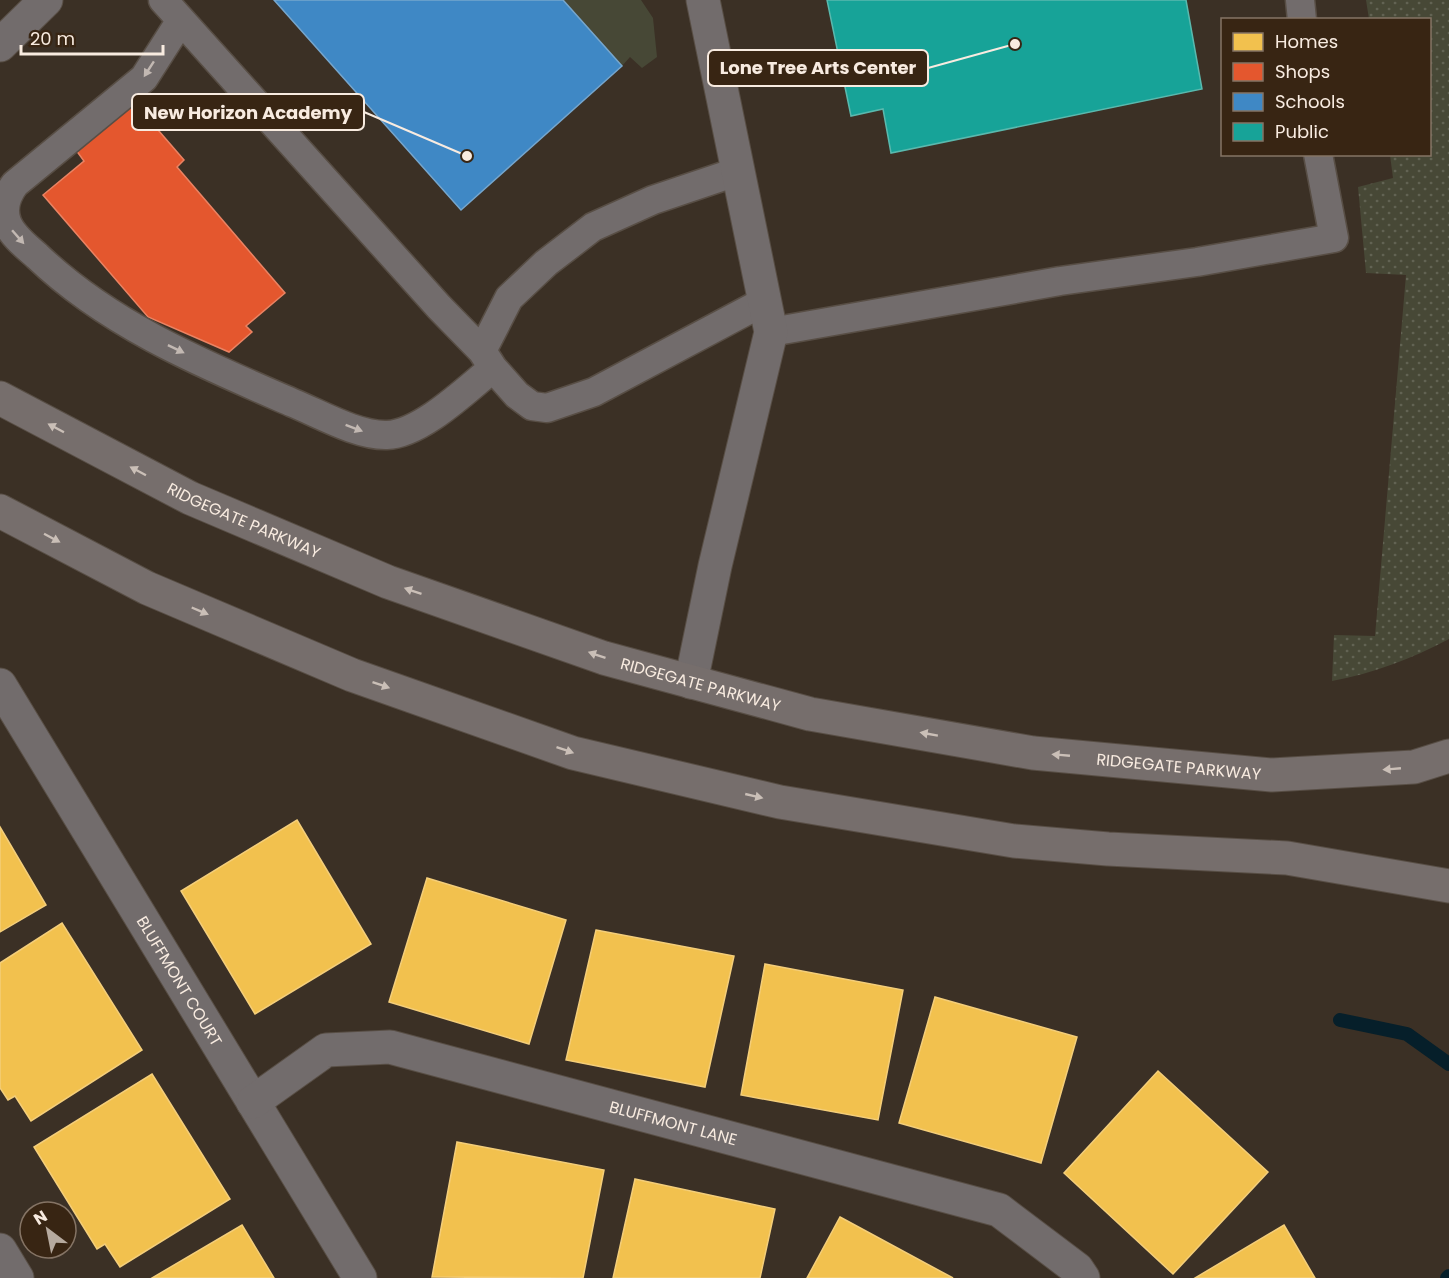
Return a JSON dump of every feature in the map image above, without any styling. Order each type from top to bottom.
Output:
[{"type":"main road","name":"RIDGEGATE PARKWAY","points":[[0,398],[190,498],[388,582],[604,658],[810,714],[1045,754],[1272,775],[1414,767],[1449,756]]},
{"type":"main road","points":[[0,511],[147,588],[352,675],[573,753],[780,802],[1014,841],[1108,849],[1287,858],[1449,886]]},
{"type":"street","points":[[0,45],[46,0]]},
{"type":"street","points":[[691,682],[768,316],[703,0]]},
{"type":"street","name":"BLUFFMONT COURT","points":[[0,685],[360,1278]]},
{"type":"street","name":"BLUFFMONT LANE","points":[[253,1102],[326,1050],[390,1047],[999,1210],[1077,1269],[1083,1278]]},
{"type":"street","points":[[0,1250],[17,1278]]},
{"type":"lane","points":[[1300,0],[1302,18]]},
{"type":"lane","points":[[739,171],[654,200],[593,227],[546,263],[508,298],[488,359],[431,418],[411,430],[388,435],[368,433],[267,392],[140,332],[96,304],[57,275],[18,238],[8,224],[4,208],[7,195],[15,184],[144,78],[172,10],[488,359],[517,395],[532,406],[547,408],[594,392],[768,316],[1197,262],[1334,238],[1318,156]]},
{"type":"green space","points":[[563,0],[641,0],[653,18],[657,57],[642,68],[630,57],[622,66]]},
{"type":"green space","points":[[1366,0],[1449,0],[1449,639],[1392,664],[1332,681],[1334,635],[1375,636],[1406,275],[1366,273],[1358,187],[1393,178],[1390,156],[1431,156],[1431,18],[1369,18]]},
{"type":"building: Homes","points":[[297,820],[371,944],[255,1014],[181,891]]},
{"type":"building: Homes","points":[[0,827],[46,905],[0,932]]},
{"type":"building: Homes","points":[[427,878],[566,920],[529,1044],[389,1002]]},
{"type":"building: Homes","points":[[62,923],[142,1050],[31,1121],[15,1096],[8,1100],[0,1088],[0,963]]},
{"type":"building: Homes","points":[[596,930],[734,956],[705,1087],[566,1060]]},
{"type":"building: Homes","points":[[765,964],[903,990],[878,1120],[741,1095]]},
{"type":"building: Homes","points":[[935,997],[1077,1037],[1041,1163],[899,1123]]},
{"type":"building: Homes","points":[[1158,1071],[1268,1172],[1173,1274],[1064,1173]]},
{"type":"building: Homes","points":[[152,1074],[230,1199],[120,1267],[105,1244],[97,1249],[78,1218],[78,1200],[67,1200],[34,1147]]},
{"type":"building: Homes","points":[[457,1142],[604,1170],[583,1278],[432,1277]]},
{"type":"building: Homes","points":[[635,1179],[775,1209],[760,1278],[613,1278]]},
{"type":"building: Homes","points":[[840,1217],[953,1278],[807,1278]]},
{"type":"building: Homes","points":[[242,1225],[274,1278],[152,1278]]},
{"type":"building: Homes","points":[[1284,1225],[1315,1278],[1195,1278]]},
{"type":"building: Shops","points":[[133,101],[184,160],[177,167],[285,293],[246,326],[252,332],[229,352],[148,317],[43,195],[84,161],[76,150]]},
{"type":"building: Schools","points":[[274,0],[563,0],[622,66],[461,210]]},
{"type":"building: Public","points":[[827,0],[1186,0],[1202,89],[891,153],[883,109],[851,116]]},
{"type":"waterway","points":[[1340,1020],[1407,1034],[1449,1064]]},
{"type":"place","name":"Lone Tree Arts Center","points":[[1015,44]]},
{"type":"place","name":"New Horizon Academy","points":[[467,156]]}]
